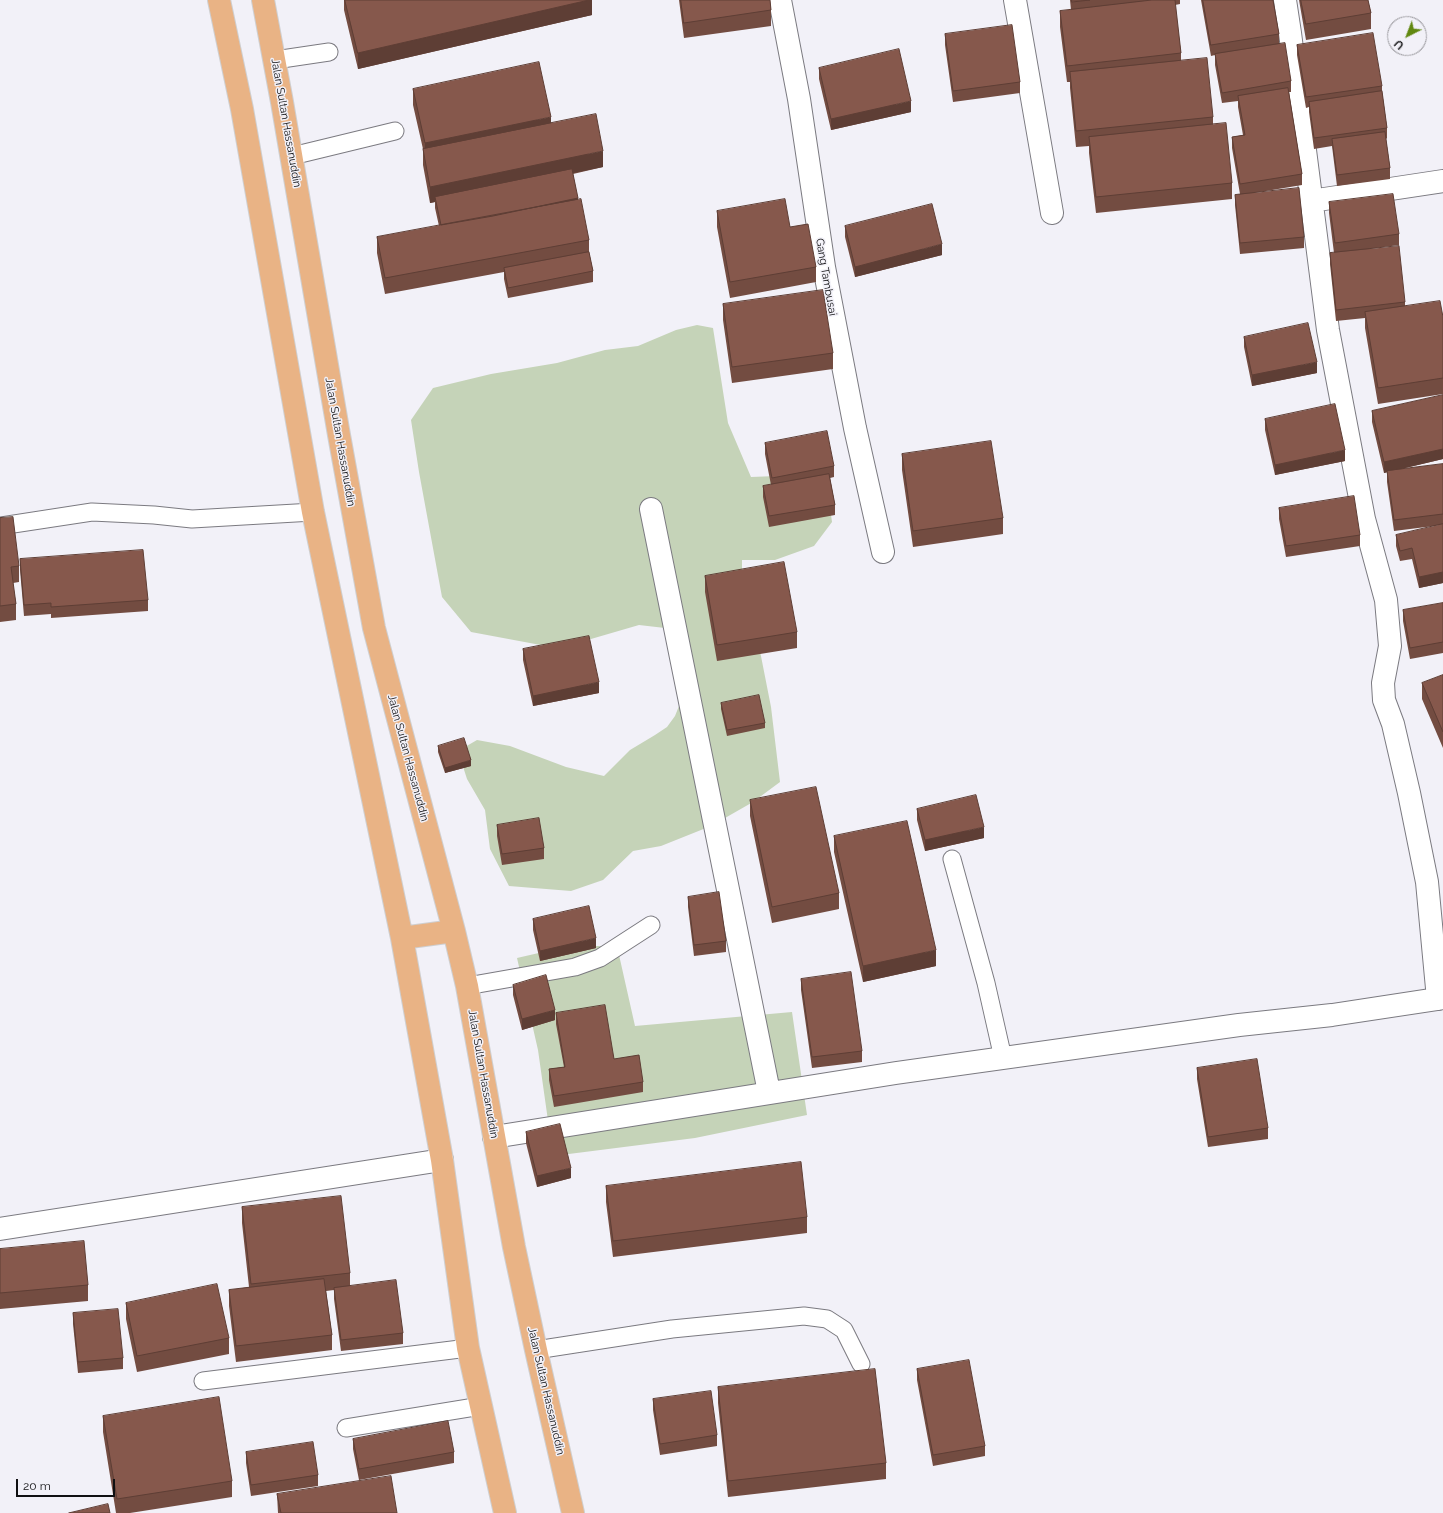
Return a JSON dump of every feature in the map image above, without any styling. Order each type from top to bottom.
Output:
[{"type":"main road","points":[[218,0],[242,109],[313,512],[402,938],[442,1160],[468,1348],[505,1513]]},
{"type":"main road","name":"Jalan Sultan Hassanuddin","points":[[263,0],[292,156],[339,435],[374,628],[454,931],[467,986],[514,1247],[573,1513]]},
{"type":"main road","points":[[402,938],[454,931]]},
{"type":"street","name":"Gang Tambusai","points":[[780,0],[799,99],[824,267],[854,420],[883,552]]},
{"type":"street","points":[[1014,0],[1052,213]]},
{"type":"street","points":[[494,1137],[769,1092],[1239,1025],[1332,1015],[1441,998],[1428,882],[1393,724],[1384,700],[1382,682],[1390,646],[1386,600],[1359,496],[1328,330],[1285,0]]},
{"type":"street","points":[[1311,201],[1443,181]]},
{"type":"street","points":[[651,508],[769,1092]]},
{"type":"street","points":[[0,1229],[442,1160]]},
{"type":"lane","points":[[275,60],[329,52]]},
{"type":"lane","points":[[292,156],[395,131]]},
{"type":"lane","points":[[0,526],[92,512],[154,515],[192,519],[313,512]]},
{"type":"lane","points":[[952,859],[986,983],[1003,1058]]},
{"type":"lane","points":[[467,986],[575,967],[600,958],[651,925]]},
{"type":"lane","points":[[536,1350],[672,1329],[804,1316],[827,1319],[844,1330],[861,1364]]},
{"type":"lane","points":[[203,1381],[468,1348]]},
{"type":"lane","points":[[346,1428],[481,1406]]},
{"type":"green space","points":[[697,325],[713,328],[728,423],[751,477],[802,475],[828,493],[832,522],[814,546],[775,560],[742,560],[742,586],[759,646],[771,707],[780,782],[753,802],[711,826],[661,846],[633,851],[603,880],[571,891],[509,886],[490,849],[485,810],[467,779],[458,751],[477,740],[510,746],[566,767],[604,776],[630,750],[667,727],[675,716],[681,701],[665,628],[639,625],[591,639],[546,646],[471,632],[442,597],[411,420],[433,388],[491,374],[557,363],[605,350],[638,346],[676,330]]},
{"type":"green space","points":[[569,946],[617,946],[635,1026],[792,1012],[807,1115],[695,1138],[553,1156],[538,1050],[517,958]]},
{"type":"building","points":[[345,0],[589,0],[358,53]]},
{"type":"building","points":[[681,0],[770,0],[771,10],[684,23]]},
{"type":"building","points":[[1072,0],[1090,0],[1072,2]]},
{"type":"building","points":[[1152,0],[1175,0],[1181,53],[1067,66],[1060,11]]},
{"type":"building","points":[[1203,0],[1273,0],[1279,34],[1211,45]]},
{"type":"building","points":[[1301,0],[1368,0],[1371,13],[1306,24]]},
{"type":"building","points":[[1012,25],[1020,82],[953,91],[945,34]]},
{"type":"building","points":[[1373,33],[1382,86],[1306,97],[1297,45]]},
{"type":"building","points":[[1285,43],[1291,81],[1222,93],[1215,54]]},
{"type":"building","points":[[899,49],[911,101],[831,119],[819,68]]},
{"type":"building","points":[[1207,58],[1213,117],[1076,131],[1070,72]]},
{"type":"building","points":[[539,62],[551,117],[425,143],[413,89]]},
{"type":"building","points":[[1288,88],[1302,174],[1240,184],[1232,137],[1245,135],[1238,96]]},
{"type":"building","points":[[1382,91],[1387,128],[1314,138],[1309,102]]},
{"type":"building","points":[[596,114],[603,151],[430,187],[423,149]]},
{"type":"building","points":[[1226,123],[1232,183],[1096,197],[1089,137]]},
{"type":"building","points":[[1385,132],[1390,168],[1337,175],[1332,139]]},
{"type":"building","points":[[572,169],[578,198],[493,216],[441,225],[435,197]]},
{"type":"building","points":[[1299,188],[1304,237],[1240,243],[1235,195]]},
{"type":"building","points":[[1393,194],[1399,234],[1335,243],[1329,202]]},
{"type":"building","points":[[581,199],[589,240],[385,278],[377,237]]},
{"type":"building","points":[[785,199],[790,227],[808,224],[816,267],[730,282],[717,211]]},
{"type":"building","points":[[932,204],[942,244],[855,267],[845,226]]},
{"type":"building","points":[[1399,246],[1405,302],[1336,310],[1330,253]]},
{"type":"building","points":[[589,252],[593,271],[508,288],[504,268]]},
{"type":"building","points":[[823,290],[833,353],[732,367],[723,304]]},
{"type":"building","points":[[1440,301],[1443,317],[1443,378],[1378,388],[1365,312]]},
{"type":"building","points":[[1308,323],[1317,362],[1252,375],[1244,337]]},
{"type":"building","points":[[1443,395],[1443,449],[1384,462],[1372,411]]},
{"type":"building","points":[[1335,404],[1345,450],[1275,465],[1265,419]]},
{"type":"building","points":[[827,431],[834,466],[772,478],[765,443]]},
{"type":"building","points":[[991,441],[1003,518],[913,531],[902,454]]},
{"type":"building","points":[[1443,464],[1443,514],[1394,520],[1387,471]]},
{"type":"building","points":[[829,474],[835,505],[769,516],[763,486]]},
{"type":"building","points":[[1354,496],[1360,535],[1286,546],[1279,508]]},
{"type":"building","points":[[13,517],[19,566],[11,567],[16,604],[0,606],[0,518]]},
{"type":"building","points":[[1443,524],[1443,572],[1419,577],[1412,548],[1400,551],[1396,535]]},
{"type":"building","points":[[143,550],[148,600],[51,607],[51,603],[24,605],[20,559]]},
{"type":"building","points":[[784,562],[797,632],[717,645],[705,576]]},
{"type":"building","points":[[1443,603],[1443,642],[1410,648],[1403,610]]},
{"type":"building","points":[[589,636],[599,682],[533,696],[523,649]]},
{"type":"building","points":[[1443,675],[1443,732],[1422,683]]},
{"type":"building","points":[[759,695],[765,723],[727,730],[721,703]]},
{"type":"building","points":[[464,738],[471,760],[445,768],[438,746]]},
{"type":"building","points":[[816,787],[839,893],[772,907],[750,800]]},
{"type":"building","points":[[976,795],[984,827],[925,840],[917,809]]},
{"type":"building","points":[[539,818],[544,848],[502,854],[497,825]]},
{"type":"building","points":[[907,821],[936,950],[863,966],[834,836]]},
{"type":"building","points":[[719,892],[726,941],[694,945],[688,897]]},
{"type":"building","points":[[589,906],[596,938],[540,951],[533,919]]},
{"type":"building","points":[[851,972],[862,1051],[812,1057],[801,979]]},
{"type":"building","points":[[546,975],[555,1010],[522,1019],[513,985]]},
{"type":"building","points":[[605,1005],[614,1059],[639,1055],[643,1082],[554,1096],[549,1069],[565,1067],[556,1013]]},
{"type":"building","points":[[1257,1059],[1268,1128],[1208,1137],[1197,1068]]},
{"type":"building","points":[[560,1124],[571,1168],[537,1176],[526,1132]]},
{"type":"building","points":[[801,1162],[807,1217],[613,1241],[606,1186]]},
{"type":"building","points":[[341,1196],[350,1273],[251,1284],[242,1207]]},
{"type":"building","points":[[84,1241],[88,1285],[0,1293],[0,1249]]},
{"type":"building","points":[[324,1279],[332,1335],[236,1346],[229,1290]]},
{"type":"building","points":[[396,1280],[403,1333],[341,1340],[334,1288]]},
{"type":"building","points":[[217,1284],[229,1338],[137,1356],[126,1303]]},
{"type":"building","points":[[118,1309],[123,1358],[78,1362],[73,1313]]},
{"type":"building","points":[[969,1360],[985,1446],[933,1455],[917,1369]]},
{"type":"building","points":[[875,1369],[886,1463],[728,1481],[718,1387]]},
{"type":"building","points":[[711,1391],[717,1435],[660,1444],[653,1399]]},
{"type":"building","points":[[219,1397],[232,1481],[117,1499],[103,1416]]},
{"type":"building","points":[[448,1421],[454,1452],[359,1469],[353,1439]]},
{"type":"building","points":[[313,1442],[318,1475],[251,1485],[246,1452]]},
{"type":"building","points":[[391,1476],[397,1513],[281,1513],[277,1494]]},
{"type":"building","points":[[108,1504],[110,1513],[69,1513]]}]
